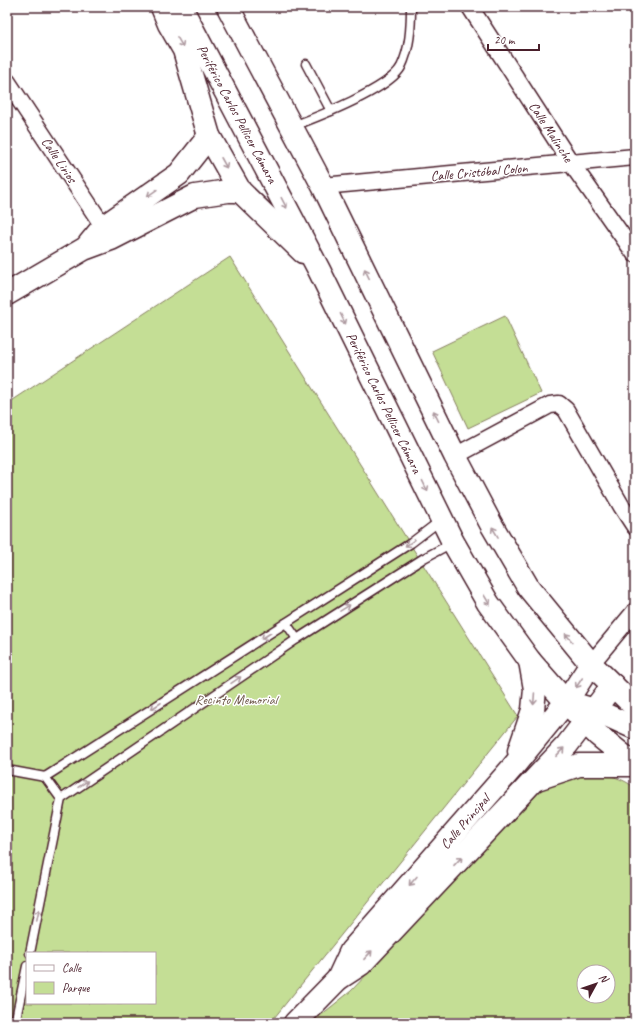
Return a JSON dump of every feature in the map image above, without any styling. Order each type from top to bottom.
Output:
[{"type":"main road","points":[[162,7],[169,24],[184,50],[209,136],[240,191],[318,270]]},
{"type":"main road","name":"Periférico Carlos Pellicer Cámara","points":[[182,7],[318,270],[453,542],[488,603],[530,661],[566,702],[591,716],[598,734],[635,765]]},
{"type":"main road","points":[[228,7],[324,186],[455,456],[491,524],[528,587],[591,664],[635,707]]},
{"type":"main road","points":[[7,294],[84,250],[107,233],[179,174],[209,136]]},
{"type":"main road","points":[[179,174],[195,196]]},
{"type":"main road","points":[[107,233],[195,196],[228,191],[240,191]]},
{"type":"main road","points":[[512,768],[533,710],[535,688],[530,661]]},
{"type":"main road","name":"Calle Principal","points":[[338,979],[350,952],[512,768],[566,702],[591,664]]},
{"type":"main road","name":"Calle Principal","points":[[295,1023],[338,979],[361,964],[534,780],[591,716],[613,685]]},
{"type":"main road","points":[[591,716],[635,728]]},
{"type":"main road","points":[[534,780],[579,765],[635,765]]},
{"type":"street","name":"Calle Malinche","points":[[470,7],[571,163],[635,254]]},
{"type":"street","name":"Calle Lirios","points":[[7,82],[107,233]]},
{"type":"street","name":"Calle Cristóbal Colon","points":[[324,186],[635,157]]},
{"type":"street","points":[[455,456],[550,405],[559,404],[566,410],[635,527]]},
{"type":"street","points":[[591,664],[635,611]]},
{"type":"lane","points":[[292,127],[331,111],[381,86],[401,68],[412,30],[411,7]]},
{"type":"lane","points":[[306,64],[331,111]]},
{"type":"lane","points":[[7,770],[45,777],[286,623],[411,542],[442,520]]},
{"type":"lane","points":[[30,952],[61,799],[297,639],[424,558],[453,542]]},
{"type":"lane","points":[[286,623],[297,639]]},
{"type":"lane","points":[[45,777],[61,799]]},
{"type":"lane","points":[[15,1023],[26,971]]},
{"type":"green space","name":"Recinto Memorial","points":[[230,257],[518,716],[270,1023],[7,1023],[7,404]]},
{"type":"green space","points":[[505,316],[541,393],[468,428],[432,351]]},
{"type":"green space","points":[[583,773],[617,778],[635,788],[635,1023],[311,1023],[351,991],[541,790],[560,779]]}]
